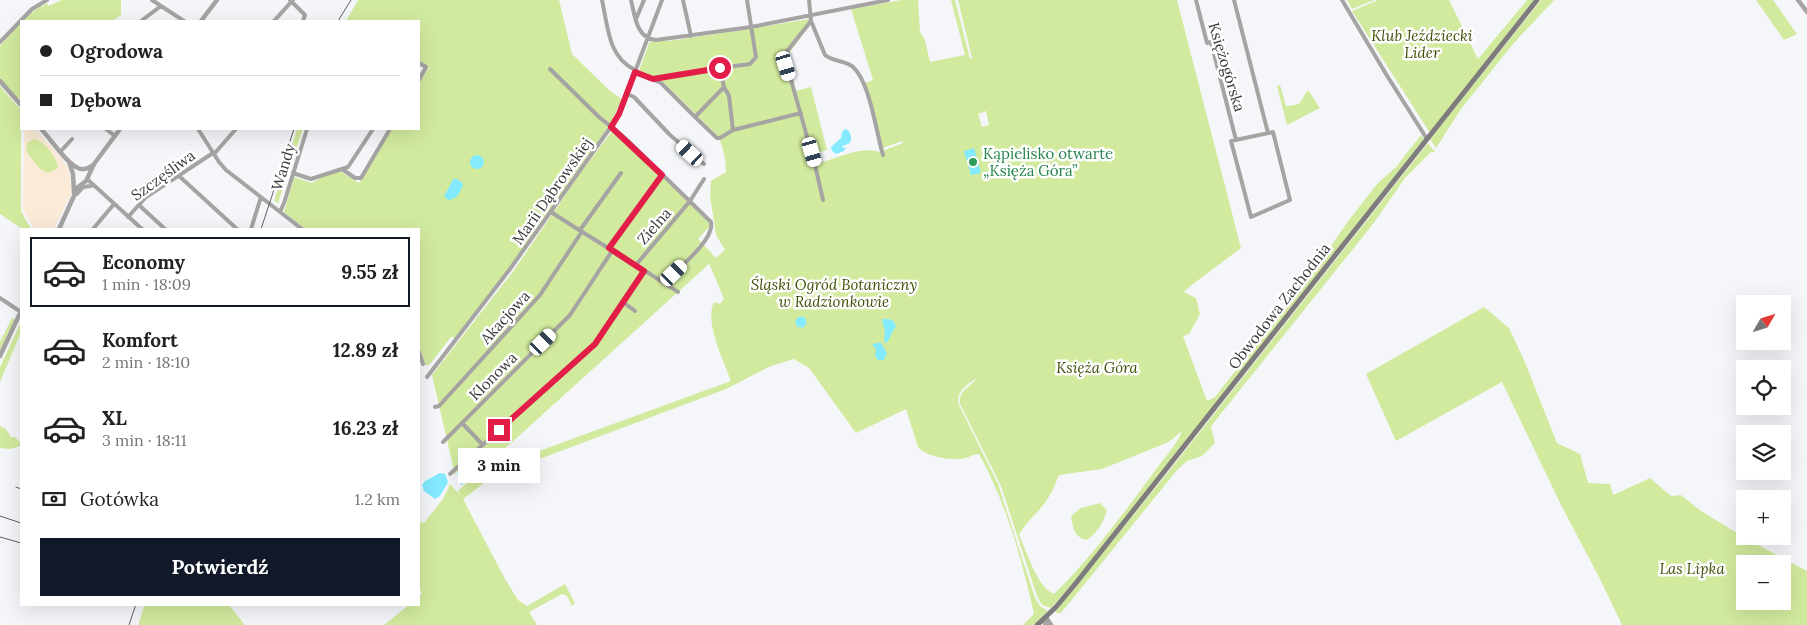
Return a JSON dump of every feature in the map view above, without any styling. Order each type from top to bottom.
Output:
[{"type":"main road","name":"Obwodowa Zachodnia","points":[[1037,625],[1045,620],[1082,576],[1537,0]]},
{"type":"street","points":[[20,20],[47,0]]},
{"type":"street","points":[[152,0],[182,20]]},
{"type":"street","points":[[202,20],[217,0]]},
{"type":"street","points":[[602,0],[613,48],[625,65],[661,83],[717,138],[733,130],[800,113]]},
{"type":"street","points":[[631,0],[640,32],[648,38],[668,39],[751,27],[888,0]]},
{"type":"street","points":[[636,19],[644,0]]},
{"type":"street","name":"Marii Dąbrowskiej","points":[[428,377],[510,270],[611,127],[619,114],[662,0]]},
{"type":"street","points":[[683,0],[691,36]]},
{"type":"street","points":[[653,79],[750,64],[754,61],[756,54],[747,0]]},
{"type":"street","points":[[808,0],[811,21],[821,48],[827,57],[848,63],[861,76],[870,102],[883,155]]},
{"type":"street","name":"Księżogórska","points":[[1196,0],[1207,43],[1211,42],[1236,140],[1231,141],[1251,217],[1290,200],[1272,132],[1268,133],[1234,0]]},
{"type":"street","points":[[1342,0],[1427,139]]},
{"type":"street","points":[[1798,0],[1807,12]]},
{"type":"street","points":[[275,20],[291,1],[305,15],[303,20]]},
{"type":"street","points":[[142,20],[161,6]]},
{"type":"street","points":[[0,42],[3,36],[20,20]]},
{"type":"street","points":[[811,21],[784,55],[816,165],[823,200]]},
{"type":"street","points":[[420,64],[426,67],[420,78]]},
{"type":"street","points":[[720,68],[724,87],[729,96],[733,130]]},
{"type":"street","points":[[550,69],[712,224],[710,234],[702,245],[663,282]]},
{"type":"street","points":[[0,81],[20,104]]},
{"type":"street","points":[[695,117],[724,87]]},
{"type":"street","points":[[627,94],[634,98],[670,135],[704,164]]},
{"type":"street","points":[[42,130],[67,159],[81,169],[85,180],[97,190]]},
{"type":"street","points":[[107,130],[115,136]]},
{"type":"street","points":[[59,228],[72,199],[94,164],[119,130]]},
{"type":"street","points":[[199,130],[226,170],[301,228]]},
{"type":"street","name":"Szczęśliwa","points":[[128,216],[146,197],[213,153],[235,130]]},
{"type":"street","name":"Wandy","points":[[280,212],[307,130]]},
{"type":"street","points":[[293,173],[311,179],[348,167],[372,130]]},
{"type":"street","points":[[342,169],[356,178],[361,178],[389,130]]},
{"type":"street","points":[[1236,140],[1268,133]]},
{"type":"street","points":[[60,151],[72,140]]},
{"type":"street","points":[[67,159],[73,176],[74,189],[72,199]]},
{"type":"street","points":[[73,176],[81,169],[94,164]]},
{"type":"street","name":"Akacjowa","points":[[435,407],[439,406],[540,295],[580,231],[621,173]]},
{"type":"street","points":[[178,175],[236,228]]},
{"type":"street","name":"Klonowa","points":[[443,442],[570,315],[611,249],[662,175]]},
{"type":"street","points":[[73,176],[78,183],[85,180]]},
{"type":"street","name":"Zielna","points":[[635,266],[690,202],[704,179]]},
{"type":"street","points":[[85,180],[141,228]]},
{"type":"street","points":[[72,199],[80,189],[91,186]]},
{"type":"street","points":[[251,228],[261,197]]},
{"type":"street","points":[[94,228],[114,204]]},
{"type":"street","points":[[140,206],[164,228]]},
{"type":"street","points":[[550,212],[678,292]]},
{"type":"street","points":[[450,474],[595,344],[644,271]]},
{"type":"street","points":[[0,299],[20,310]]},
{"type":"street","points":[[623,302],[635,311]]},
{"type":"street","points":[[0,356],[20,313]]},
{"type":"street","points":[[420,355],[423,364]]},
{"type":"street","points":[[462,423],[483,445]]},
{"type":"street","points":[[1045,620],[1051,625]]},
{"type":"shaded area","points":[[24,130],[37,130],[62,159],[69,171],[72,192],[54,228],[33,228],[23,210]]},
{"type":"green space","points":[[62,0],[121,0],[121,15],[114,20],[23,20],[41,5],[42,7],[47,3],[48,6]]},
{"type":"green space","points":[[358,0],[559,0],[572,54],[610,91],[622,99],[610,124],[513,263],[455,338],[451,337],[431,363],[426,366],[420,349],[420,228],[304,228],[284,212],[294,177],[312,183],[324,176],[340,171],[359,183],[391,130],[420,130],[420,82],[429,67],[420,62],[420,20],[347,20]]},
{"type":"green space","points":[[901,0],[918,0],[920,32],[925,40],[930,62],[965,55],[951,0],[955,0],[970,59],[972,58],[958,0],[1177,0],[1241,248],[1184,292],[1196,298],[1200,314],[1189,334],[1183,336],[1207,401],[1215,397],[1312,273],[1377,184],[1396,167],[1421,135],[1424,139],[1077,579],[1051,608],[1042,605],[1037,596],[1001,486],[960,404],[961,395],[977,378],[960,392],[959,405],[998,484],[1035,598],[1040,606],[1048,611],[1033,625],[1023,625],[1034,614],[1024,573],[1005,512],[979,454],[963,459],[949,459],[937,457],[921,450],[918,447],[906,409],[856,433],[809,368],[794,359],[771,366],[726,389],[505,472],[488,480],[463,499],[518,600],[527,606],[565,584],[575,603],[572,606],[567,596],[562,594],[529,612],[537,625],[384,625],[408,606],[420,606],[420,595],[422,593],[420,590],[420,521],[424,523],[443,499],[450,484],[461,496],[458,491],[476,474],[466,463],[455,475],[432,375],[512,273],[581,172],[613,130],[710,223],[710,226],[698,239],[716,258],[725,250],[716,235],[710,196],[711,181],[726,172],[725,157],[721,144],[717,135],[665,84],[639,71],[649,43],[652,41],[669,41],[809,19],[811,24],[787,56],[796,91],[811,87],[827,150],[814,154],[817,163],[858,151],[866,150],[883,153],[885,150],[903,143],[902,141],[883,148],[865,83],[873,80],[851,9]],"holes":[[[986,111],[989,125],[982,127],[978,114]],[[709,264],[724,299],[720,304],[714,302],[711,320],[713,331],[731,381],[509,462],[501,452]],[[1182,431],[1170,452],[1094,551],[1054,594],[1048,590],[1038,577],[1019,535],[1046,501],[1059,475],[1102,469],[1170,441]]]},
{"type":"green space","points":[[1347,0],[1374,0],[1352,9]]},
{"type":"green space","name":"Klub Jeździecki Lider","points":[[1378,0],[1449,0],[1478,59],[1527,0],[1534,0],[1430,133],[1352,11]]},
{"type":"green space","points":[[1541,0],[1554,0],[1513,44],[1461,109],[1436,148],[1430,139]]},
{"type":"green space","points":[[1756,0],[1773,0],[1797,34],[1784,40]]},
{"type":"green space","points":[[20,23],[20,99],[17,98],[0,78],[0,46]]},
{"type":"green space","points":[[1280,85],[1286,106],[1298,104],[1308,90],[1320,108],[1287,125],[1277,86]]},
{"type":"green space","points":[[0,86],[20,109],[21,211],[30,228],[21,228],[0,214]]},
{"type":"green space","points":[[297,130],[303,130],[278,203],[274,201]]},
{"type":"green space","points":[[34,139],[41,142],[55,159],[58,167],[53,171],[48,172],[40,169],[26,151],[27,143]]},
{"type":"green space","points":[[1428,143],[1435,152],[1431,152],[1405,178],[1373,224],[1215,421],[1211,427],[1215,443],[1202,456],[1187,461],[1178,469],[1061,613],[1055,612],[1169,471]]},
{"type":"green space","name":"Las Lipka","points":[[1484,307],[1509,328],[1524,360],[1557,443],[1580,454],[1588,483],[1610,484],[1613,495],[1650,478],[1671,496],[1681,495],[1701,511],[1736,532],[1736,545],[1758,545],[1777,555],[1736,555],[1736,610],[1791,610],[1791,563],[1807,571],[1807,625],[1622,625],[1561,505],[1502,382],[1396,441],[1366,374]]},
{"type":"green space","points":[[12,318],[15,319],[0,351],[0,342]]},
{"type":"green space","points":[[20,324],[20,334],[0,382],[0,367]]},
{"type":"green space","points":[[0,426],[6,429],[11,437],[15,437],[20,442],[20,446],[10,449],[0,448]]},
{"type":"green space","points":[[1100,503],[1107,510],[1102,523],[1090,537],[1086,540],[1082,539],[1075,531],[1071,516],[1081,508]]},
{"type":"green space","points":[[144,606],[230,606],[245,625],[138,625]]},
{"type":"water","points":[[845,129],[850,133],[851,141],[842,146],[843,148],[846,147],[844,151],[836,154],[832,151],[831,147],[841,138],[842,132]]},
{"type":"water","name":"Kąpielisko otwarte „Księża Góra”","points":[[974,148],[981,173],[971,175],[964,151]]},
{"type":"water","points":[[474,155],[480,155],[484,162],[480,169],[474,169],[470,165],[470,159]]},
{"type":"water","points":[[454,178],[462,182],[463,185],[458,195],[448,200],[444,196]]},
{"type":"water","points":[[801,316],[807,322],[801,328],[795,322]]},
{"type":"water","points":[[882,319],[890,319],[896,327],[886,343],[884,342],[885,332]]},
{"type":"water","points":[[881,343],[887,353],[884,360],[878,360],[875,356],[876,349],[872,345]]},
{"type":"water","points":[[466,464],[473,474],[461,485],[457,472]]},
{"type":"water","points":[[440,473],[445,474],[448,482],[440,496],[435,499],[424,491],[422,485],[425,481]]},
{"type":"railway","points":[[339,20],[351,0]]},
{"type":"railway","points":[[261,228],[294,130]]},
{"type":"railway","points":[[16,487],[20,489]]},
{"type":"railway","points":[[0,516],[20,523]]},
{"type":"railway","points":[[0,537],[20,543]]},
{"type":"railway","points":[[129,625],[135,606]]},
{"type":"place","name":"Kąpielisko otwarte „Księża Góra”","points":[[973,162]]},
{"type":"route","points":[[499,430],[595,344],[644,271],[609,248],[662,175],[625,138],[611,127],[619,114],[635,72],[653,79],[720,68]]},
{"type":"park label","name":"Śląski Ogród Botaniczny w Radzionkowie","points":[[834,292]]},
{"type":"park label","name":"Księża Góra","points":[[1097,367]]}]
